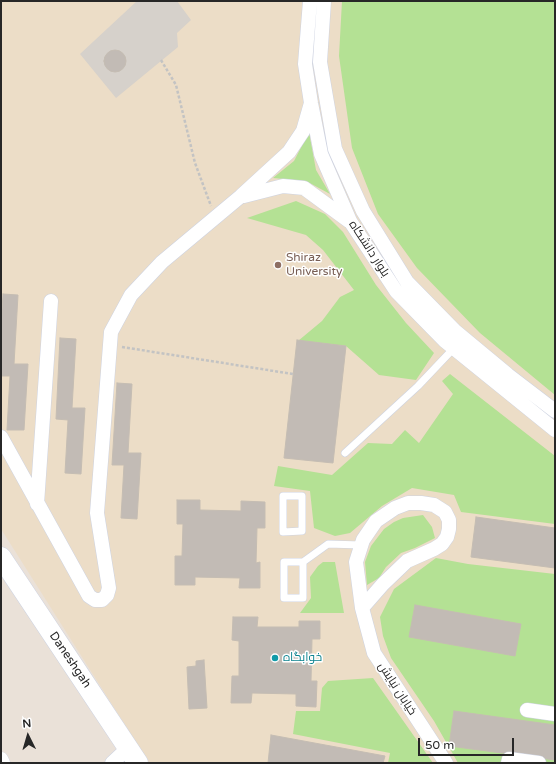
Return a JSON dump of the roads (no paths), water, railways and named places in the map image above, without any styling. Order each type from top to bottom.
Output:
[{"type":"street","name":"بلوار دانشکاه","points":[[310,1],[306,64],[311,103],[321,154],[350,221],[396,291],[445,341],[555,430]]},
{"type":"street","name":"بلوار دانشکاه","points":[[324,1],[320,62],[335,149],[363,211],[407,282],[455,331],[555,411]]},
{"type":"street","points":[[1,437],[89,596],[95,600],[102,600],[107,595],[109,588],[97,513],[111,332],[132,295],[162,262],[241,196],[289,152],[303,131],[311,103]]},
{"type":"street","points":[[241,196],[283,186],[304,188],[350,221]]},
{"type":"street","points":[[37,504],[51,301]]},
{"type":"street","name":"خیابان نیایش","points":[[362,608],[383,584],[407,561],[442,544],[447,537],[449,529],[449,520],[445,512],[434,505],[421,502],[395,508],[376,521],[362,540],[356,562],[362,608],[374,653],[446,763]]},
{"type":"street","name":"Daneshgah","points":[[1,557],[133,756]]},
{"type":"street","points":[[527,710],[555,714]]},
{"type":"street","points":[[112,763],[133,756]]},
{"type":"street","points":[[1,759],[3,763]]},
{"type":"street","points":[[508,763],[509,759],[539,763]]},
{"type":"lane","points":[[345,453],[418,386],[454,348]]},
{"type":"lane","points":[[283,496],[302,496],[302,531],[283,532],[283,496]]},
{"type":"lane","points":[[303,562],[303,598],[284,598],[284,562],[303,562],[328,544],[361,545]]},
{"type":"place","name":"Shiraz University","points":[[278,265]]},
{"type":"place","name":"خوابگاه","points":[[275,658]]}]
